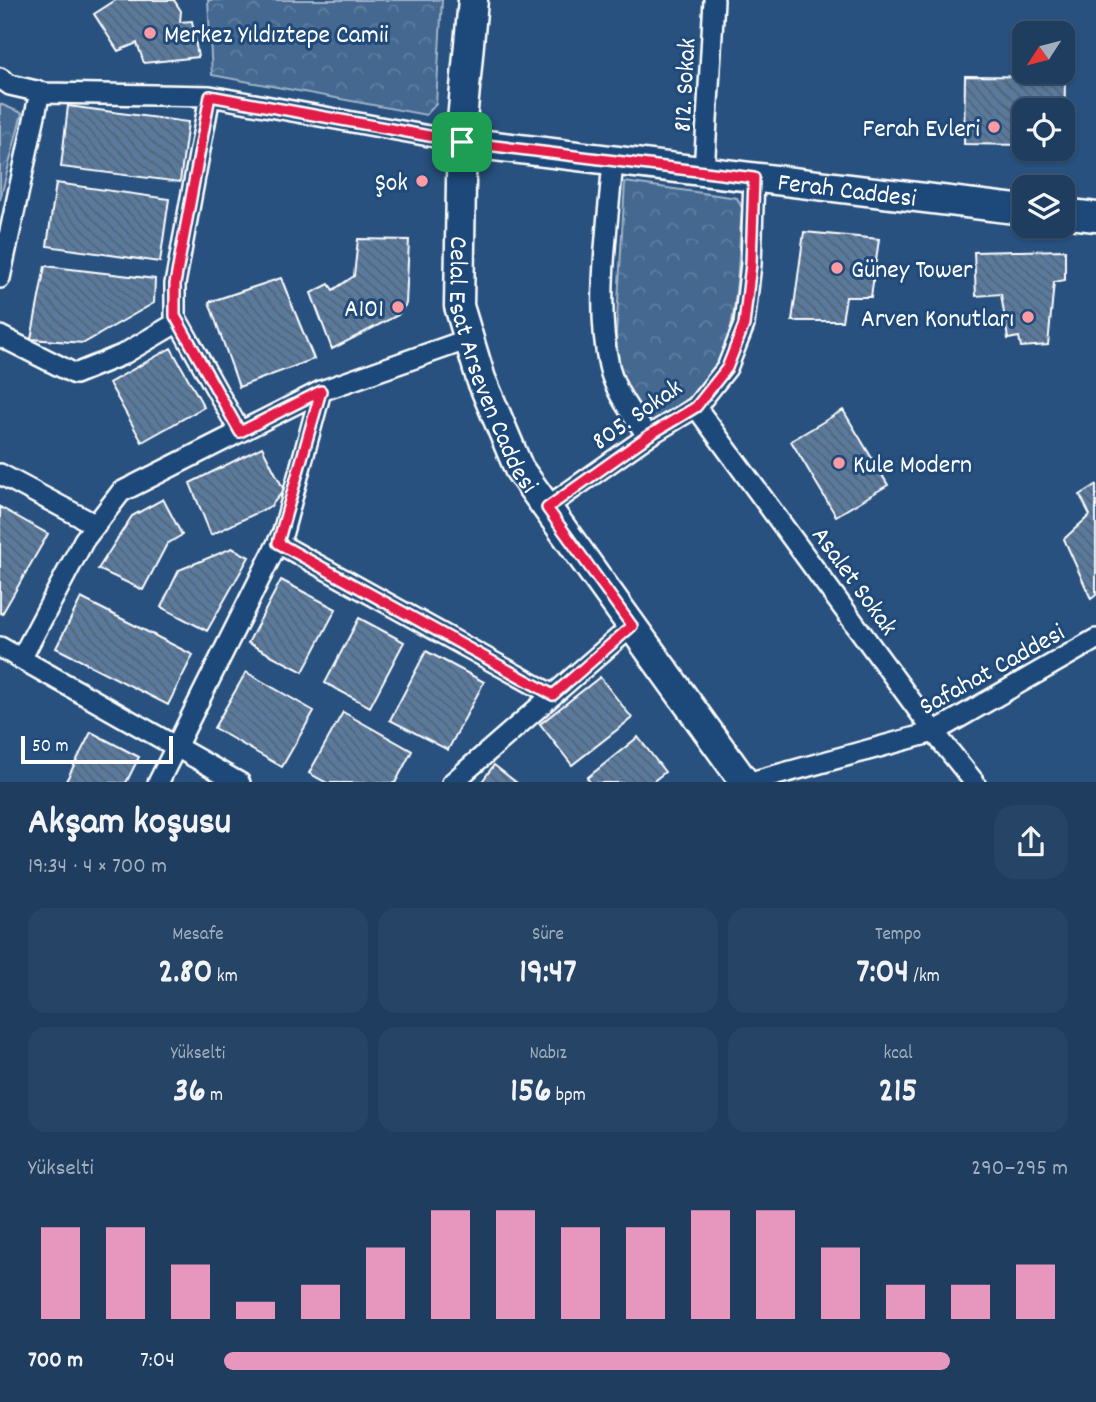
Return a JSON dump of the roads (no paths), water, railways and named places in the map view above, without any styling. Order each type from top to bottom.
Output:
[{"type":"main road","name":"Celal Esat Arseven Caddesi","points":[[473,0],[462,142],[459,306],[481,379],[519,469],[746,782]]},
{"type":"main road","name":"Ferah Caddesi","points":[[462,142],[1012,209]]},
{"type":"main road","points":[[1075,214],[1096,216]]},
{"type":"street","name":"812. Sokak","points":[[704,172],[714,0]]},
{"type":"street","points":[[0,78],[10,85],[40,92],[210,96],[462,142]]},
{"type":"street","points":[[0,278],[40,92]]},
{"type":"street","points":[[210,96],[175,284],[175,316],[240,432]]},
{"type":"street","points":[[613,161],[603,291],[609,367],[630,413],[648,436]]},
{"type":"street","name":"805. Sokak","points":[[547,508],[648,436],[696,407],[727,368],[744,325],[751,264],[754,178]]},
{"type":"street","points":[[0,336],[75,374],[122,355],[178,322]]},
{"type":"street","points":[[21,659],[84,540],[121,492],[321,391],[469,339]]},
{"type":"street","points":[[158,782],[278,543],[321,391]]},
{"type":"street","name":"Asalet Sokak","points":[[696,407],[934,732],[975,782]]},
{"type":"street","points":[[0,474],[96,524]]},
{"type":"street","points":[[278,543],[553,695]]},
{"type":"street","points":[[452,782],[632,626]]},
{"type":"street","name":"Safahat Caddesi","points":[[746,782],[934,732],[1096,639]]},
{"type":"street","points":[[0,647],[240,782]]},
{"type":"place","name":"Merkez Yıldıztepe Camii","points":[[150,33]]},
{"type":"place","name":"Ferah Evleri","points":[[994,127]]},
{"type":"place","name":"Şok","points":[[422,181]]},
{"type":"place","name":"Güney Tower","points":[[837,268]]},
{"type":"place","name":"A101","points":[[398,307]]},
{"type":"place","name":"Arven Konutları","points":[[1028,317]]},
{"type":"place","name":"Kule Modern","points":[[839,463]]}]
